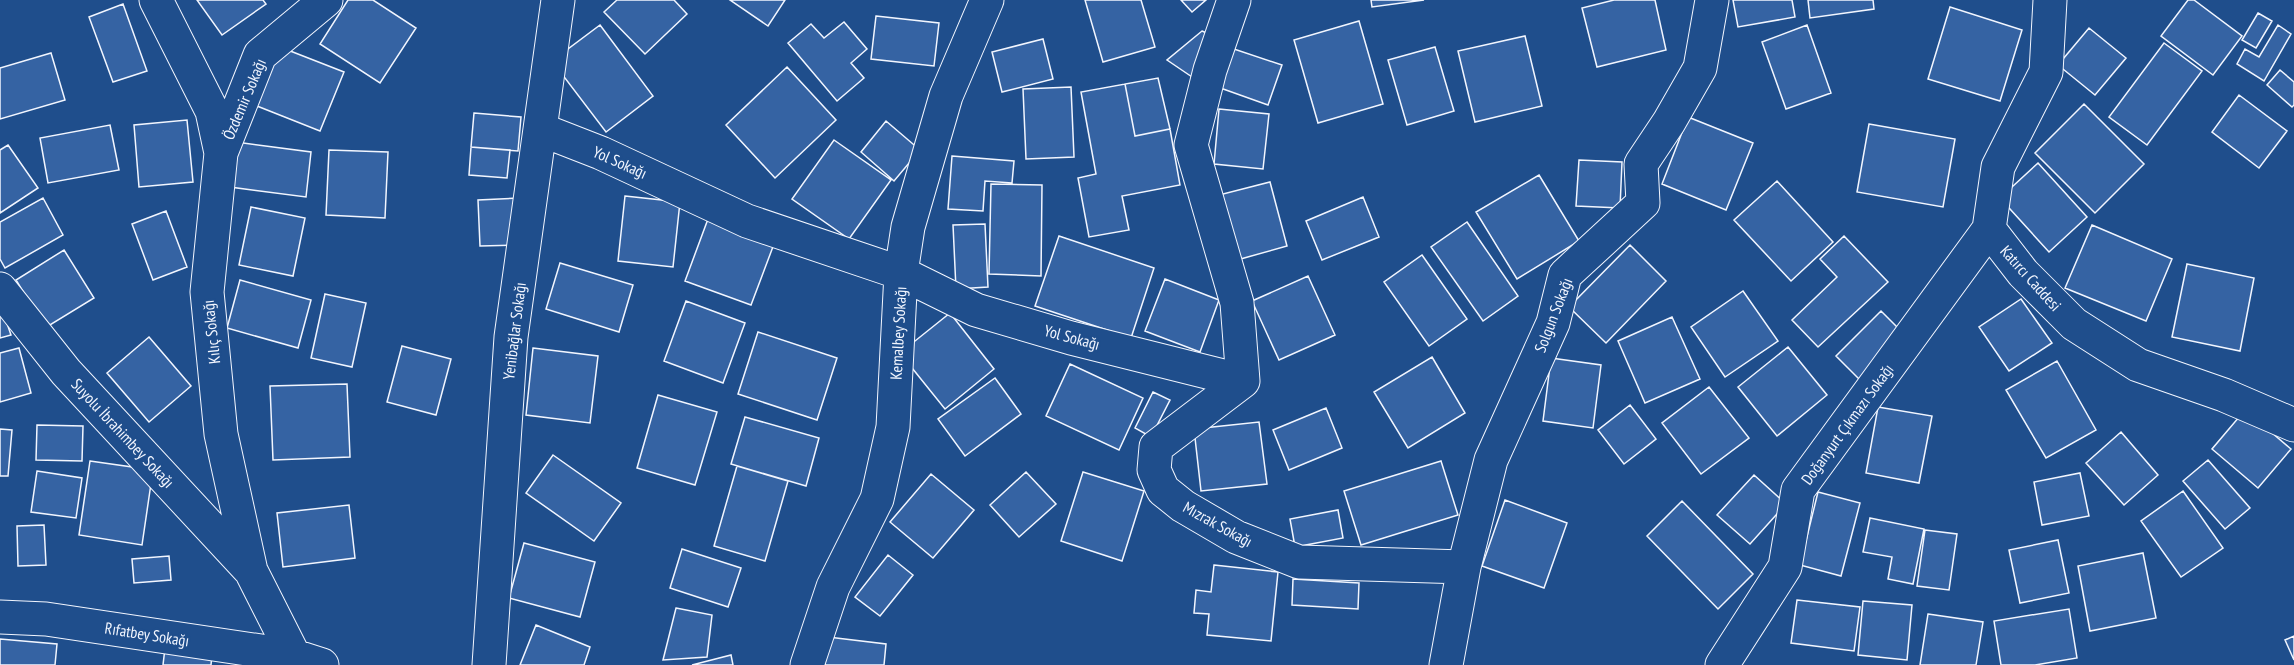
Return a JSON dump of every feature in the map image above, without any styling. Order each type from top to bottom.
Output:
[{"type":"street","name":"Kılıç Sokağı","points":[[156,0],[212,111],[221,153],[207,292],[221,434],[252,571],[303,662]]},
{"type":"street","name":"Özdemir Sokağı","points":[[221,153],[260,55],[326,0]]},
{"type":"street","name":"Yenibağlar Sokağı","points":[[489,665],[511,337],[542,130],[558,0]]},
{"type":"street","name":"Kemalbey Sokağı","points":[[807,665],[833,587],[877,499],[893,427],[901,273],[908,227],[945,96],[987,0]]},
{"type":"street","points":[[1234,0],[1210,70],[1191,145],[1237,303],[1243,381]]},
{"type":"street","name":"Solgun Sokağı","points":[[1446,665],[1464,567],[1491,460],[1552,323],[1566,275],[1643,203],[1641,164],[1669,122],[1700,68],[1712,0]]},
{"type":"street","name":"Katırcı Caddesi","points":[[2050,0],[2046,72],[1998,167],[1989,229],[2023,273],[2074,324],[2138,365],[2224,395],[2294,425]]},
{"type":"street","name":"Yol Sokağı","points":[[542,130],[601,153],[747,221],[901,273],[976,310],[1071,338],[1243,381]]},
{"type":"street","name":"Doğanyurt Çıkmazı Sokağı","points":[[1722,665],[1785,567],[1798,490],[1989,229]]},
{"type":"street","name":"Suyolu İbrahimbey Sokağı","points":[[0,289],[66,372],[252,571]]},
{"type":"street","name":"Mızrak Sokağı","points":[[1243,381],[1156,447],[1154,470],[1163,490],[1183,506],[1236,537],[1299,562],[1464,567]]},
{"type":"street","name":"Rıfatbey Sokağı","points":[[0,617],[46,619],[303,662]]},
{"type":"building","points":[[197,0],[263,0],[266,4],[222,35]]},
{"type":"building","points":[[348,0],[373,0],[416,28],[380,83],[320,44]]},
{"type":"building","points":[[617,0],[674,0],[687,14],[645,54],[604,12]]},
{"type":"building","points":[[730,0],[785,0],[768,26]]},
{"type":"building","points":[[1085,0],[1141,0],[1155,47],[1103,62]]},
{"type":"building","points":[[1181,0],[1206,0],[1192,12]]},
{"type":"building","points":[[1371,0],[1424,0],[1372,7]]},
{"type":"building","points":[[1614,0],[1655,0],[1666,50],[1597,67],[1582,8]]},
{"type":"building","points":[[1733,0],[1792,0],[1795,17],[1738,27]]},
{"type":"building","points":[[1808,0],[1873,0],[1874,9],[1810,18]]},
{"type":"building","points":[[2188,0],[2194,0],[2242,36],[2213,75],[2161,36]]},
{"type":"building","points":[[123,4],[147,71],[113,82],[89,17]]},
{"type":"building","points":[[1950,7],[2022,30],[2000,101],[1928,79]]},
{"type":"building","points":[[2258,13],[2272,21],[2256,48],[2242,40]]},
{"type":"building","points":[[876,16],[939,23],[934,66],[871,59]]},
{"type":"building","points":[[1359,21],[1383,104],[1318,123],[1294,40]]},
{"type":"building","points":[[844,22],[867,49],[851,63],[864,78],[837,101],[788,43],[811,24],[824,38]]},
{"type":"building","points":[[600,25],[653,96],[606,132],[552,61]]},
{"type":"building","points":[[1807,25],[1831,93],[1786,109],[1762,42]]},
{"type":"building","points":[[2278,25],[2291,34],[2264,81],[2237,64],[2245,49],[2259,57]]},
{"type":"building","points":[[2089,28],[2126,58],[2095,95],[2058,65]]},
{"type":"building","points":[[1202,31],[1218,38],[1198,81],[1167,60]]},
{"type":"building","points":[[1525,36],[1542,106],[1475,122],[1458,51]]},
{"type":"building","points":[[1043,39],[1053,79],[1002,92],[992,52]]},
{"type":"building","points":[[2164,43],[2202,71],[2147,145],[2109,117]]},
{"type":"building","points":[[1225,46],[1282,65],[1268,105],[1212,85]]},
{"type":"building","points":[[280,47],[344,72],[320,131],[257,106]]},
{"type":"building","points":[[1435,47],[1454,111],[1407,125],[1388,60]]},
{"type":"building","points":[[51,53],[65,100],[0,119],[0,68]]},
{"type":"building","points":[[787,67],[836,120],[775,178],[726,125]]},
{"type":"building","points":[[2280,70],[2294,82],[2294,105],[2292,107],[2267,85]]},
{"type":"building","points":[[1158,78],[1170,129],[1135,136],[1125,84]]},
{"type":"building","points":[[1125,84],[1135,136],[1170,129],[1180,185],[1122,196],[1129,230],[1089,237],[1078,178],[1096,174],[1081,92]]},
{"type":"building","points":[[1071,87],[1074,157],[1026,159],[1023,89]]},
{"type":"building","points":[[2239,95],[2287,131],[2259,168],[2212,132]]},
{"type":"building","points":[[2084,104],[2144,164],[2095,213],[2035,153]]},
{"type":"building","points":[[1219,109],[1269,114],[1263,169],[1214,164]]},
{"type":"building","points":[[474,113],[521,117],[518,151],[471,147]]},
{"type":"building","points":[[1688,117],[1753,143],[1726,210],[1662,184]]},
{"type":"building","points":[[187,120],[193,182],[139,187],[134,125]]},
{"type":"building","points":[[886,121],[920,150],[894,181],[861,152]]},
{"type":"building","points":[[1869,124],[1955,139],[1943,207],[1857,192]]},
{"type":"building","points":[[110,125],[119,170],[48,183],[40,138]]},
{"type":"building","points":[[834,140],[891,180],[849,239],[792,199]]},
{"type":"building","points":[[236,142],[311,152],[306,197],[230,187]]},
{"type":"building","points":[[8,145],[38,188],[0,213],[0,150]]},
{"type":"building","points":[[471,147],[510,150],[507,178],[469,175]]},
{"type":"building","points":[[329,150],[388,152],[385,218],[326,215]]},
{"type":"building","points":[[952,156],[1014,161],[1012,183],[985,181],[983,211],[948,209]]},
{"type":"building","points":[[1579,160],[1622,162],[1620,208],[1576,206]]},
{"type":"building","points":[[2038,163],[2087,217],[2049,252],[2000,198]]},
{"type":"building","points":[[1539,175],[1579,241],[1517,279],[1476,212]]},
{"type":"building","points":[[1777,181],[1833,242],[1791,281],[1734,220]]},
{"type":"building","points":[[1270,182],[1287,246],[1237,260],[1219,195]]},
{"type":"building","points":[[991,184],[1042,185],[1041,276],[989,274]]},
{"type":"building","points":[[625,196],[680,202],[673,267],[618,261]]},
{"type":"building","points":[[1363,197],[1379,237],[1322,260],[1306,221]]},
{"type":"building","points":[[43,198],[63,235],[5,268],[0,259],[0,222]]},
{"type":"building","points":[[519,198],[520,245],[480,246],[478,200]]},
{"type":"building","points":[[251,207],[305,218],[293,276],[239,265]]},
{"type":"building","points":[[166,211],[187,267],[153,280],[132,224]]},
{"type":"building","points":[[708,219],[774,244],[751,305],[685,281]]},
{"type":"building","points":[[1467,222],[1518,296],[1483,321],[1431,247]]},
{"type":"building","points":[[985,224],[988,287],[956,289],[953,225]]},
{"type":"building","points":[[2092,225],[2172,259],[2146,321],[2065,288]]},
{"type":"building","points":[[1059,236],[1154,268],[1131,338],[1035,306]]},
{"type":"building","points":[[1844,236],[1888,282],[1818,347],[1792,320],[1837,277],[1820,259]]},
{"type":"building","points":[[1630,245],[1666,281],[1606,343],[1569,307]]},
{"type":"building","points":[[64,250],[94,298],[45,328],[16,280]]},
{"type":"building","points":[[1422,255],[1467,319],[1429,346],[1384,282]]},
{"type":"building","points":[[560,263],[633,285],[619,332],[546,309]]},
{"type":"building","points":[[2187,264],[2254,278],[2240,351],[2172,337]]},
{"type":"building","points":[[1308,276],[1335,335],[1279,360],[1252,301]]},
{"type":"building","points":[[1165,279],[1219,300],[1200,352],[1145,331]]},
{"type":"building","points":[[240,280],[311,300],[298,348],[227,328]]},
{"type":"building","points":[[1743,291],[1778,341],[1725,377],[1691,327]]},
{"type":"building","points":[[325,294],[366,303],[352,367],[311,358]]},
{"type":"building","points":[[2021,299],[2052,343],[2009,371],[1979,327]]},
{"type":"building","points":[[686,301],[745,323],[723,383],[664,361]]},
{"type":"building","points":[[0,303],[11,335],[0,338]]},
{"type":"building","points":[[1881,311],[1904,334],[1859,379],[1836,356]]},
{"type":"building","points":[[950,313],[994,369],[945,409],[900,353]]},
{"type":"building","points":[[1672,317],[1700,379],[1645,403],[1618,341]]},
{"type":"building","points":[[758,332],[837,358],[817,420],[738,394]]},
{"type":"building","points":[[149,337],[191,386],[149,422],[107,373]]},
{"type":"building","points":[[402,346],[451,359],[436,415],[387,402]]},
{"type":"building","points":[[1788,347],[1827,395],[1777,436],[1738,387]]},
{"type":"building","points":[[19,348],[31,393],[0,402],[0,353]]},
{"type":"building","points":[[533,348],[598,356],[590,423],[526,415]]},
{"type":"building","points":[[1432,357],[1465,413],[1408,448],[1374,392]]},
{"type":"building","points":[[1551,358],[1601,365],[1593,428],[1543,421]]},
{"type":"building","points":[[2057,361],[2096,430],[2046,458],[2006,390]]},
{"type":"building","points":[[1070,364],[1143,398],[1119,450],[1046,416]]},
{"type":"building","points":[[995,378],[1021,414],[965,456],[938,419]]},
{"type":"building","points":[[347,384],[350,457],[273,460],[270,386]]},
{"type":"building","points":[[1709,387],[1749,438],[1701,474],[1662,423]]},
{"type":"building","points":[[1153,392],[1170,400],[1151,437],[1135,428]]},
{"type":"building","points":[[658,395],[717,412],[695,485],[637,468]]},
{"type":"building","points":[[1630,405],[1656,439],[1624,464],[1598,430]]},
{"type":"building","points":[[1878,407],[1932,416],[1919,483],[1866,473]]},
{"type":"building","points":[[1326,408],[1342,448],[1289,470],[1273,430]]},
{"type":"building","points":[[2245,410],[2291,449],[2258,488],[2212,449]]},
{"type":"building","points":[[745,417],[819,438],[806,486],[731,464]]},
{"type":"building","points":[[1259,422],[1267,484],[1201,491],[1194,429]]},
{"type":"building","points":[[37,425],[83,426],[82,461],[36,460]]},
{"type":"building","points":[[0,429],[12,430],[8,476],[0,476]]},
{"type":"building","points":[[2121,432],[2158,475],[2124,505],[2086,463]]},
{"type":"building","points":[[553,455],[621,503],[594,541],[526,493]]},
{"type":"building","points":[[2208,460],[2250,508],[2225,529],[2183,481]]},
{"type":"building","points":[[90,461],[153,470],[142,545],[79,535]]},
{"type":"building","points":[[1441,461],[1458,515],[1361,545],[1344,491]]},
{"type":"building","points":[[737,466],[788,481],[765,561],[714,546]]},
{"type":"building","points":[[37,471],[82,478],[76,518],[31,512]]},
{"type":"building","points":[[1026,472],[1056,504],[1019,537],[990,505]]},
{"type":"building","points":[[1083,472],[1144,491],[1122,561],[1061,541]]},
{"type":"building","points":[[2080,473],[2089,516],[2042,525],[2034,482]]},
{"type":"building","points":[[931,474],[974,510],[933,558],[890,522]]},
{"type":"building","points":[[1754,475],[1786,504],[1750,544],[1717,515]]},
{"type":"building","points":[[2183,491],[2223,548],[2181,577],[2141,521]]},
{"type":"building","points":[[1818,492],[1860,503],[1841,576],[1800,565]]},
{"type":"building","points":[[1505,500],[1567,523],[1544,588],[1482,566]]},
{"type":"building","points":[[1682,501],[1753,574],[1718,609],[1647,536]]},
{"type":"building","points":[[349,505],[355,558],[283,567],[277,513]]},
{"type":"building","points":[[1338,510],[1343,538],[1295,547],[1290,519]]},
{"type":"building","points":[[1870,518],[1924,529],[1913,584],[1888,579],[1892,557],[1863,552]]},
{"type":"building","points":[[44,525],[46,565],[18,566],[17,526]]},
{"type":"building","points":[[1925,530],[1957,534],[1949,590],[1917,586]]},
{"type":"building","points":[[2058,540],[2069,593],[2020,603],[2009,550]]},
{"type":"building","points":[[524,543],[595,562],[580,617],[509,598]]},
{"type":"building","points":[[682,549],[741,568],[728,607],[670,588]]},
{"type":"building","points":[[2143,553],[2156,618],[2090,631],[2078,566]]},
{"type":"building","points":[[888,555],[913,575],[880,616],[855,597]]},
{"type":"building","points":[[169,556],[171,580],[134,583],[132,559]]},
{"type":"building","points":[[1214,565],[1278,572],[1271,641],[1207,635],[1209,614],[1194,613],[1196,590],[1211,592]]},
{"type":"building","points":[[1293,579],[1359,583],[1358,609],[1292,605]]},
{"type":"building","points":[[1797,600],[1860,607],[1854,651],[1791,643]]},
{"type":"building","points":[[1863,601],[1912,605],[1907,660],[1858,655]]},
{"type":"building","points":[[676,608],[712,615],[707,657],[663,660]]},
{"type":"building","points":[[2069,609],[2077,658],[2035,665],[2001,665],[1994,621]]},
{"type":"building","points":[[1928,614],[1983,622],[1976,665],[1920,665]]},
{"type":"building","points":[[536,625],[590,647],[584,665],[520,665]]},
{"type":"building","points":[[2294,636],[2294,660],[2285,640]]},
{"type":"building","points":[[828,637],[886,644],[884,665],[825,665]]},
{"type":"building","points":[[0,639],[57,644],[55,665],[0,665]]},
{"type":"building","points":[[165,648],[212,654],[211,665],[163,665]]},
{"type":"building","points":[[731,655],[733,665],[692,665]]}]
